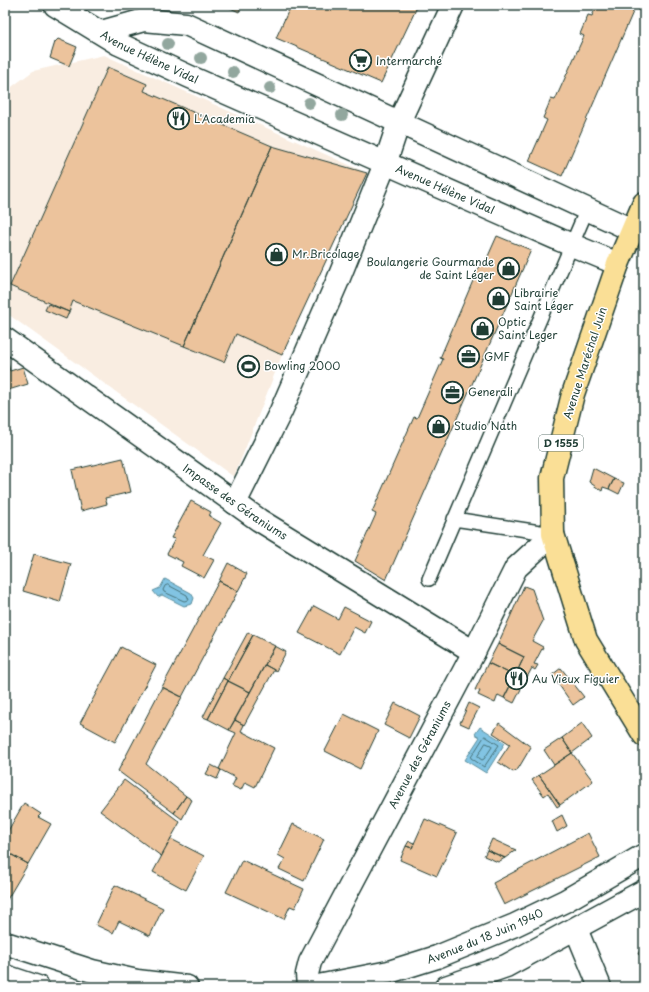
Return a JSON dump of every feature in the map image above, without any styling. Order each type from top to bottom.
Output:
[{"type":"main road","name":"Avenue Maréchal Juin","points":[[644,203],[618,264],[573,394],[552,478],[553,534],[586,640],[644,736]]},
{"type":"main road","name":"Avenue Maréchal Juin","points":[[613,684],[644,719]]},
{"type":"street","points":[[55,5],[101,32]]},
{"type":"street","points":[[235,503],[281,412],[335,287],[385,164],[399,122],[453,5]]},
{"type":"street","name":"Avenue Hélène Vidal","points":[[101,32],[144,20],[186,24],[632,230]]},
{"type":"street","name":"Avenue Hélène Vidal","points":[[101,32],[119,44],[188,76],[385,164],[618,264]]},
{"type":"street","name":"Impasse des Géraniums","points":[[5,339],[266,524],[474,652]]},
{"type":"street","name":"Avenue des Géraniums","points":[[308,987],[307,974],[310,962],[474,652],[516,568],[553,534]]},
{"type":"street","name":"Avenue du 18 Juin 1940","points":[[313,987],[389,972],[451,951],[515,925],[565,901],[644,855]]},
{"type":"street","points":[[446,987],[506,966],[644,891]]},
{"type":"street","points":[[576,929],[600,987]]},
{"type":"street","points":[[5,943],[92,971],[138,981],[187,987]]},
{"type":"street","points":[[5,976],[38,987]]},
{"type":"lane","points":[[429,579],[587,209]]},
{"type":"lane","points":[[454,520],[553,534]]},
{"type":"shaded area","points":[[104,55],[367,173],[282,355],[234,477],[5,312],[5,92],[33,71]]},
{"type":"water","points":[[165,579],[191,593],[194,598],[192,604],[184,606],[162,595],[158,597],[153,591],[160,588]]},
{"type":"water","points":[[480,727],[505,743],[486,773],[465,760],[480,737],[475,734]]},
{"type":"building","points":[[224,5],[242,5],[239,12]]},
{"type":"building","name":"Intermarché","points":[[291,5],[418,5],[381,83],[276,38]]},
{"type":"building","points":[[597,5],[636,5],[562,176],[529,161],[547,120],[543,118],[551,99],[555,100],[584,36],[580,34],[588,15],[592,16]]},
{"type":"building","points":[[58,39],[77,47],[69,66],[50,58],[55,42]]},
{"type":"building","points":[[108,67],[147,84],[144,91],[272,146],[184,346],[73,301],[69,312],[10,286]]},
{"type":"building","name":"Mr.Bricolage","points":[[272,146],[367,173],[282,355],[236,334],[224,362],[184,346]]},
{"type":"building","points":[[497,236],[531,250],[386,580],[355,561],[376,514],[372,512],[414,417],[417,418],[443,359],[440,358],[481,262],[485,263]]},
{"type":"building","points":[[48,304],[69,312],[66,319],[45,310]]},
{"type":"building","points":[[5,359],[7,359],[10,371],[23,367],[28,384],[5,391]]},
{"type":"building","points":[[123,458],[131,492],[105,498],[107,504],[81,511],[72,470]]},
{"type":"building","points":[[593,468],[614,479],[609,489],[603,487],[602,491],[589,482]]},
{"type":"building","points":[[614,479],[624,483],[619,494],[609,489]]},
{"type":"building","points":[[191,501],[211,512],[209,516],[221,523],[203,555],[214,560],[204,578],[181,566],[183,562],[167,554],[175,539],[171,538]]},
{"type":"building","points":[[34,554],[71,564],[60,602],[23,591]]},
{"type":"building","points":[[228,563],[247,574],[238,591],[219,581]]},
{"type":"building","points":[[219,581],[238,591],[182,697],[162,687]]},
{"type":"building","points":[[524,586],[532,589],[543,621],[532,641],[543,647],[534,664],[538,665],[535,670],[532,668],[525,681],[515,676],[524,657],[498,644]]},
{"type":"building","points":[[314,606],[338,619],[344,607],[371,621],[365,633],[354,627],[340,654],[299,633]]},
{"type":"building","points":[[248,632],[253,635],[228,681],[223,678]]},
{"type":"building","points":[[253,635],[275,646],[250,692],[228,681]]},
{"type":"building","points":[[498,644],[524,657],[515,676],[488,663]]},
{"type":"building","points":[[275,646],[286,652],[276,671],[265,665]]},
{"type":"building","points":[[121,647],[156,665],[115,742],[80,723]]},
{"type":"building","points":[[488,663],[515,676],[504,698],[498,695],[495,703],[478,695],[480,691],[475,690]]},
{"type":"building","points":[[265,665],[274,670],[244,725],[235,720]]},
{"type":"building","points":[[561,668],[584,697],[573,705],[552,675]]},
{"type":"building","points":[[223,678],[228,681],[208,719],[203,717]]},
{"type":"building","points":[[228,681],[250,692],[229,730],[208,719]]},
{"type":"building","points":[[511,684],[521,689],[514,703],[504,698]]},
{"type":"building","points":[[162,687],[182,697],[146,764],[186,796],[174,813],[118,771]]},
{"type":"building","points":[[395,703],[420,716],[409,738],[384,725]]},
{"type":"building","points":[[469,703],[479,708],[469,727],[460,723]]},
{"type":"building","points":[[344,714],[378,731],[360,769],[325,751]]},
{"type":"building","points":[[235,720],[244,725],[241,731],[274,748],[255,787],[245,782],[241,790],[232,786],[236,778],[219,769],[236,733],[229,730]]},
{"type":"building","points":[[499,723],[531,747],[518,769],[513,772],[498,762],[510,744],[493,733]]},
{"type":"building","points":[[582,723],[592,738],[572,753],[562,738]]},
{"type":"building","points":[[562,738],[572,753],[554,765],[544,750]]},
{"type":"building","points":[[572,753],[593,781],[560,805],[539,775]]},
{"type":"building","points":[[211,765],[221,770],[217,779],[206,774]]},
{"type":"building","points":[[539,775],[560,805],[557,807],[548,793],[544,796],[532,780]]},
{"type":"building","points":[[124,780],[180,822],[161,856],[100,811]]},
{"type":"building","points":[[186,796],[192,800],[182,819],[174,813]]},
{"type":"building","points":[[24,803],[41,814],[38,817],[51,824],[28,864],[5,851],[5,836]]},
{"type":"building","points":[[562,815],[567,826],[557,832],[552,821]]},
{"type":"building","points":[[425,819],[457,833],[437,876],[400,860],[406,846],[412,848]]},
{"type":"building","points":[[293,824],[324,839],[304,881],[279,869],[285,859],[278,855]]},
{"type":"building","points":[[588,833],[600,857],[504,905],[493,883]]},
{"type":"building","points":[[171,839],[204,856],[186,890],[153,872]]},
{"type":"building","points":[[492,839],[516,850],[505,858],[487,850]]},
{"type":"building","points":[[409,841],[414,843],[412,848],[406,846]]},
{"type":"building","points":[[487,850],[505,858],[498,862],[484,856]]},
{"type":"building","points":[[5,851],[28,864],[5,903]]},
{"type":"building","points":[[242,860],[304,889],[295,908],[290,906],[284,919],[226,892]]},
{"type":"building","points":[[115,885],[163,908],[150,936],[119,921],[113,933],[96,925]]},
{"type":"building","points":[[644,942],[644,957],[638,954]]},
{"type":"place","name":"Intermarché","points":[[360,61]]},
{"type":"place","name":"L'Academia","points":[[178,119]]},
{"type":"place","name":"Mr.Bricolage","points":[[277,254]]},
{"type":"place","name":"Boulangerie Gourmande de Saint Léger","points":[[509,268]]},
{"type":"place","name":"Librairie Saint Léger","points":[[498,299]]},
{"type":"place","name":"Optic Saint Leger","points":[[483,328]]},
{"type":"place","name":"GMF","points":[[469,357]]},
{"type":"place","name":"Bowling 2000","points":[[248,366]]},
{"type":"place","name":"Generali","points":[[453,392]]},
{"type":"place","name":"Studio Nath","points":[[439,426]]},
{"type":"place","name":"Au Vieux Figuier","points":[[516,679]]}]
